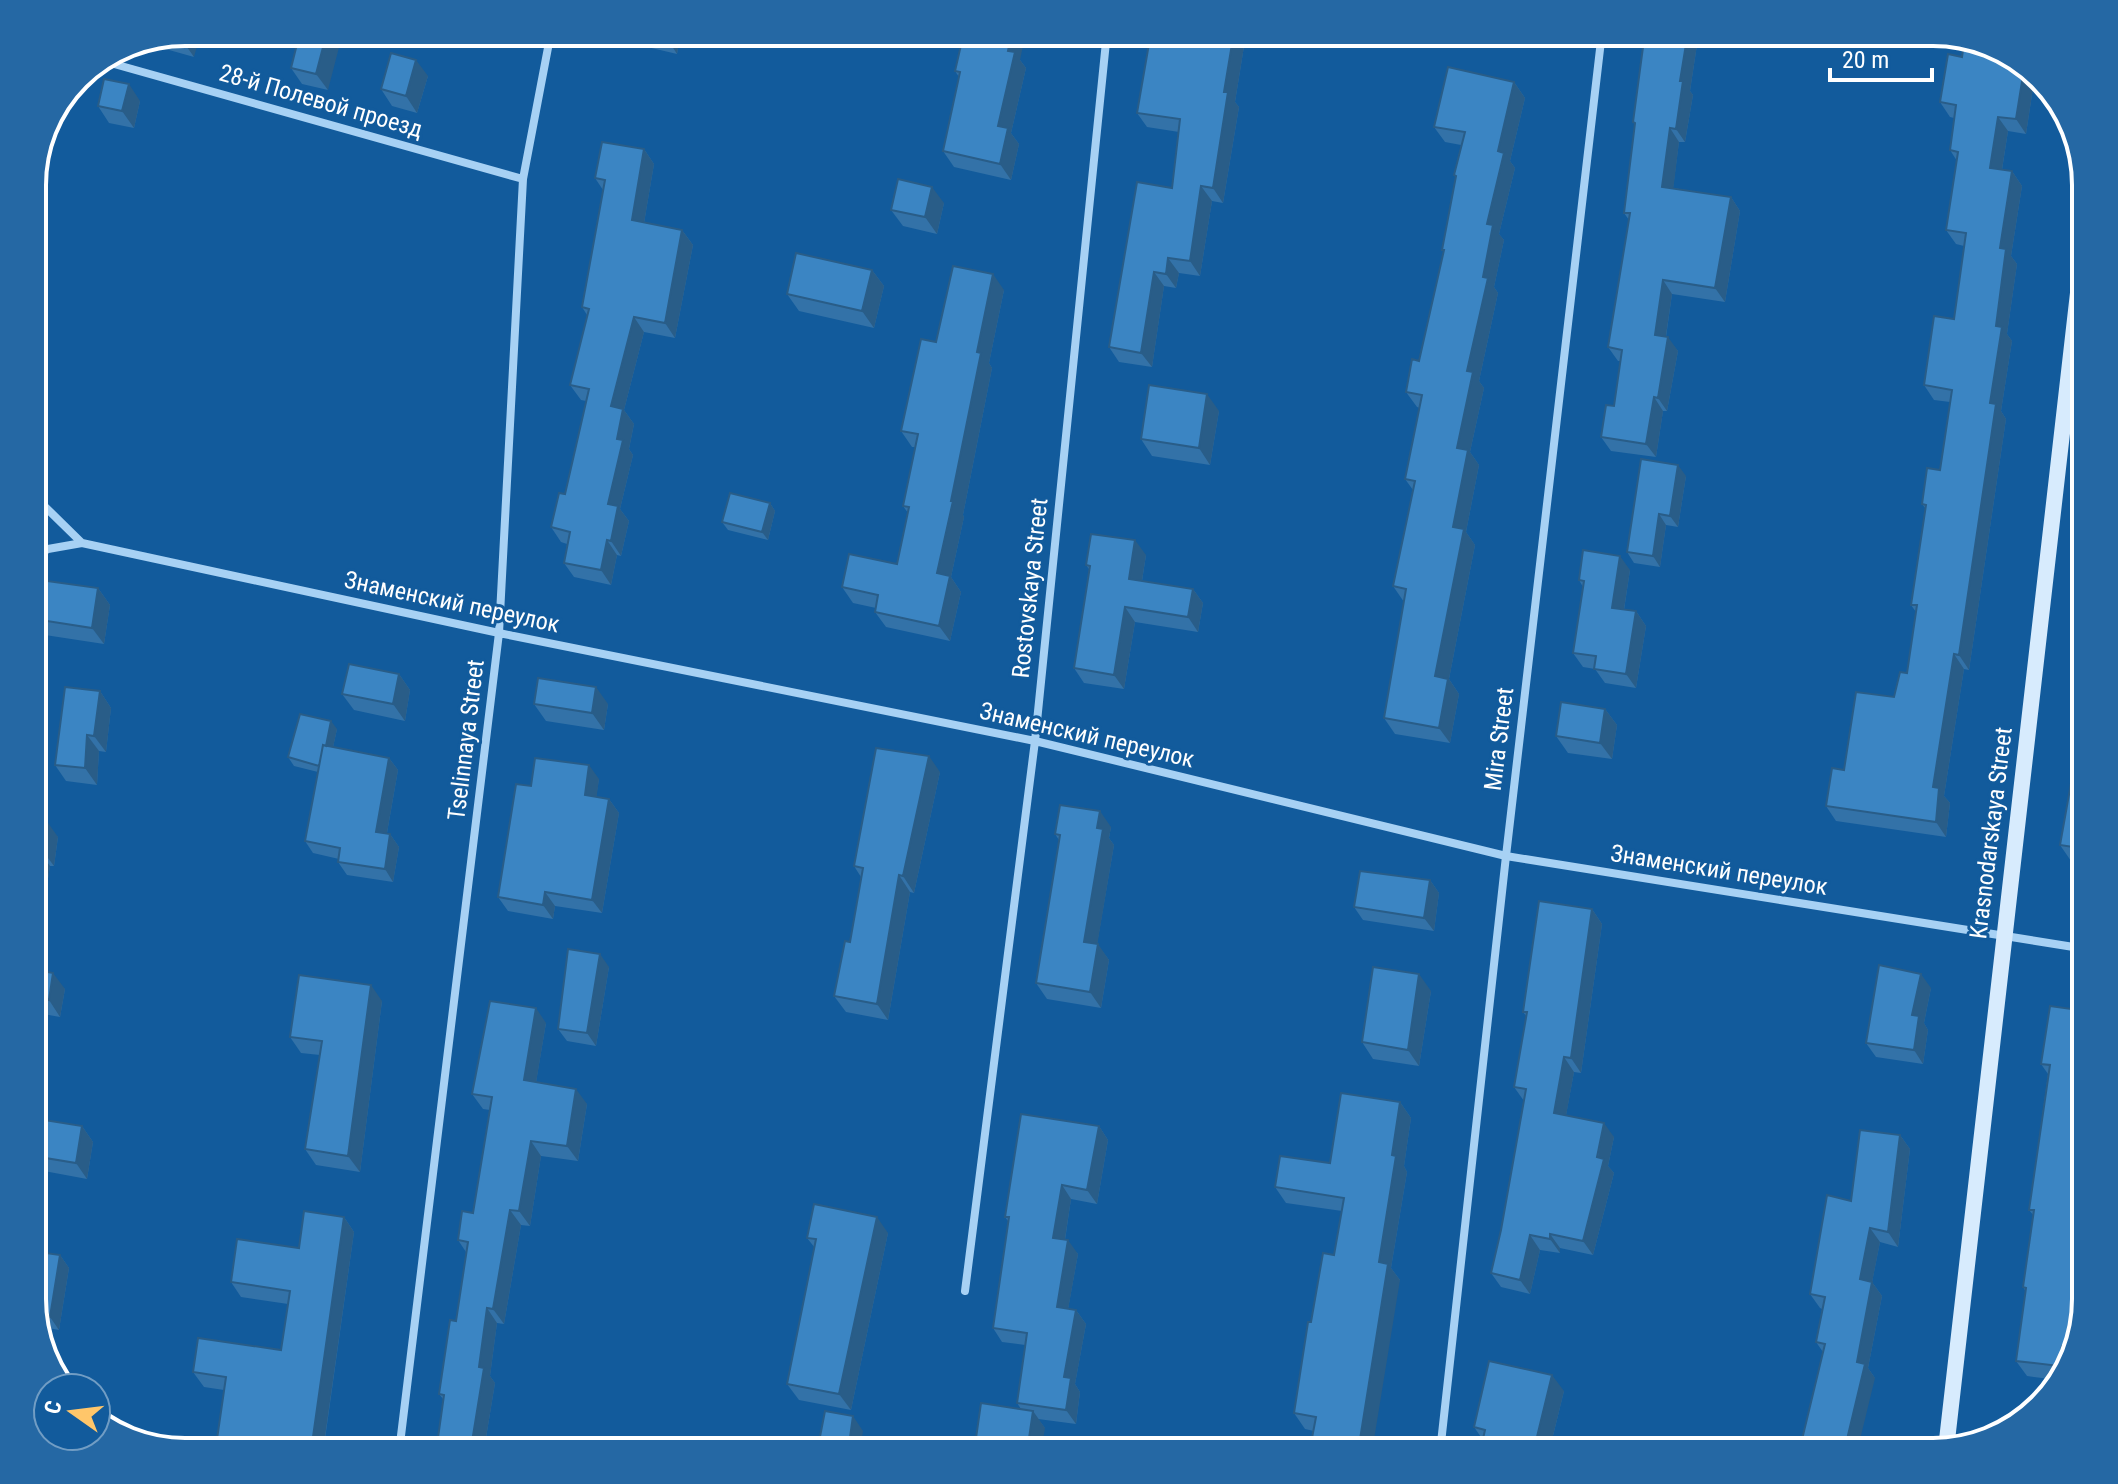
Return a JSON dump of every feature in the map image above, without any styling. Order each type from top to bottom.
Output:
[{"type":"street","name":"Tselinnaya Street","points":[[401,1438],[499,633],[523,179],[548,46]]},
{"type":"street","name":"Rostovskaya Street","points":[[965,1291],[1035,741],[1106,46]]},
{"type":"street","name":"Mira Street","points":[[1442,1438],[1600,46]]},
{"type":"street","name":"28-й Полевой проезд","points":[[117,65],[523,179]]},
{"type":"street","name":"Krasnodarskaya Street","points":[[1947,1437],[2072,343]]},
{"type":"street","points":[[46,508],[82,543]]},
{"type":"street","name":"Знаменский переулок","points":[[82,543],[499,633],[1035,741],[1506,856],[2072,947]]},
{"type":"street","points":[[46,550],[82,543]]},
{"type":"building","points":[[296,46],[323,46],[316,74],[291,68]]},
{"type":"building","points":[[961,46],[1009,46],[1008,51],[1015,52],[998,126],[1008,128],[1000,164],[943,151],[960,72],[955,71]]},
{"type":"building","points":[[1149,46],[1232,46],[1213,188],[1201,186],[1190,261],[1168,258],[1166,274],[1154,272],[1141,353],[1109,347],[1137,182],[1172,188],[1180,119],[1137,113]]},
{"type":"building","points":[[1643,46],[1686,46],[1676,129],[1670,128],[1662,187],[1731,197],[1715,288],[1663,280],[1655,335],[1668,337],[1658,398],[1654,397],[1646,444],[1601,437],[1606,405],[1614,406],[1622,350],[1608,347],[1630,213],[1624,213]]},
{"type":"building","points":[[1963,50],[1978,53],[2022,79],[2016,119],[1998,117],[1990,168],[2012,171],[2000,248],[2006,249],[1996,326],[2002,327],[1990,403],[1996,404],[1959,655],[1954,654],[1933,787],[1939,788],[1936,822],[1826,806],[1832,768],[1844,770],[1856,692],[1894,697],[1900,672],[1907,673],[1917,605],[1911,605],[1926,505],[1922,504],[1927,468],[1940,470],[1952,390],[1924,385],[1934,316],[1954,319],[1966,233],[1946,230],[1958,152],[1950,150],[1956,105],[1940,102],[1948,54],[1962,57]]},
{"type":"building","points":[[391,53],[416,60],[406,96],[381,89]]},
{"type":"building","points":[[1448,67],[1514,82],[1498,151],[1504,153],[1487,224],[1493,225],[1483,277],[1488,278],[1467,371],[1473,372],[1457,448],[1468,450],[1453,527],[1464,529],[1435,676],[1448,679],[1439,728],[1384,718],[1406,589],[1393,586],[1415,481],[1405,479],[1422,395],[1406,392],[1412,359],[1419,361],[1444,250],[1454,175],[1465,132],[1434,127]]},
{"type":"building","points":[[104,79],[129,84],[122,111],[98,106]]},
{"type":"building","points":[[602,142],[644,149],[632,220],[682,230],[665,323],[634,317],[611,406],[623,409],[617,439],[623,440],[608,504],[618,506],[601,570],[564,563],[570,532],[551,527],[559,493],[565,494],[589,389],[570,385],[589,309],[582,307],[605,180],[595,178]]},
{"type":"building","points":[[898,179],[932,187],[925,217],[891,210]]},
{"type":"building","points":[[796,253],[872,270],[862,311],[787,294]]},
{"type":"building","points":[[953,266],[993,274],[977,352],[981,353],[937,573],[950,576],[939,626],[875,612],[878,595],[842,587],[849,554],[897,564],[909,507],[903,506],[918,434],[901,431],[921,339],[936,342]]},
{"type":"building","points":[[1149,385],[1207,394],[1199,448],[1141,439]]},
{"type":"building","points":[[1641,459],[1678,465],[1670,516],[1659,514],[1653,556],[1627,552]]},
{"type":"building","points":[[730,493],[770,503],[762,532],[722,522]]},
{"type":"building","points":[[1091,534],[1135,540],[1129,579],[1193,589],[1188,617],[1125,607],[1114,675],[1074,668],[1090,566],[1086,565]]},
{"type":"building","points":[[1583,550],[1620,556],[1612,608],[1636,611],[1626,674],[1594,669],[1596,656],[1573,653],[1584,581],[1579,580]]},
{"type":"building","points":[[46,581],[98,588],[92,628],[46,621]]},
{"type":"building","points":[[349,664],[399,674],[393,704],[342,694]]},
{"type":"building","points":[[538,678],[596,687],[592,713],[534,704]]},
{"type":"building","points":[[65,687],[100,691],[94,736],[87,735],[85,768],[55,765]]},
{"type":"building","points":[[1561,702],[1605,709],[1600,743],[1556,736]]},
{"type":"building","points":[[300,714],[331,721],[319,766],[288,757]]},
{"type":"building","points":[[323,745],[389,758],[376,832],[390,834],[385,869],[338,862],[340,848],[305,841]]},
{"type":"building","points":[[876,748],[929,756],[903,876],[899,875],[877,1004],[834,996],[845,941],[850,942],[863,868],[854,866]]},
{"type":"building","points":[[535,758],[589,765],[585,795],[609,799],[592,900],[545,892],[543,905],[498,897],[516,784],[531,786]]},
{"type":"building","points":[[2072,778],[2072,847],[2060,845]]},
{"type":"building","points":[[1060,805],[1100,811],[1097,828],[1103,829],[1084,942],[1098,944],[1090,992],[1036,983],[1060,835],[1055,834]]},
{"type":"building","points":[[1360,871],[1430,880],[1424,918],[1354,907]]},
{"type":"building","points":[[1539,901],[1592,909],[1571,1058],[1564,1057],[1554,1113],[1604,1123],[1597,1157],[1604,1159],[1583,1241],[1550,1234],[1550,1239],[1530,1235],[1520,1280],[1491,1273],[1526,1089],[1514,1087],[1527,1012],[1523,1012]]},
{"type":"building","points":[[568,949],[600,954],[587,1033],[558,1029]]},
{"type":"building","points":[[1879,965],[1921,974],[1912,1015],[1919,1016],[1914,1050],[1866,1043]]},
{"type":"building","points":[[1373,967],[1419,974],[1408,1050],[1362,1042]]},
{"type":"building","points":[[46,972],[53,973],[49,1000],[46,999]]},
{"type":"building","points":[[299,975],[371,985],[348,1156],[305,1149],[322,1041],[290,1037]]},
{"type":"building","points":[[490,1001],[536,1008],[524,1080],[576,1089],[567,1146],[531,1141],[519,1211],[510,1210],[493,1309],[487,1308],[479,1367],[484,1368],[473,1438],[438,1438],[444,1395],[439,1394],[450,1320],[456,1321],[468,1242],[458,1240],[462,1211],[473,1213],[492,1097],[472,1094]]},
{"type":"building","points":[[2050,1006],[2072,1009],[2072,1299],[2065,1344],[2054,1365],[2016,1361],[2034,1210],[2029,1210],[2050,1065],[2041,1064]]},
{"type":"building","points":[[1341,1093],[1400,1102],[1392,1155],[1396,1156],[1379,1262],[1388,1264],[1360,1438],[1312,1438],[1316,1417],[1294,1413],[1308,1322],[1311,1322],[1323,1253],[1334,1255],[1344,1198],[1275,1187],[1280,1156],[1330,1163]]},
{"type":"building","points":[[1021,1114],[1099,1126],[1087,1190],[1062,1185],[1053,1238],[1068,1240],[1057,1307],[1076,1310],[1064,1377],[1071,1378],[1066,1410],[1017,1403],[1027,1333],[993,1328],[1009,1217],[1005,1217]]},
{"type":"building","points":[[46,1120],[82,1126],[76,1163],[46,1158]]},
{"type":"building","points":[[1860,1130],[1900,1135],[1888,1232],[1870,1228],[1860,1279],[1872,1282],[1857,1362],[1865,1364],[1847,1438],[1802,1438],[1825,1344],[1816,1342],[1825,1297],[1810,1294],[1827,1195],[1851,1201]]},
{"type":"building","points":[[814,1204],[877,1217],[839,1394],[787,1384],[816,1239],[807,1238]]},
{"type":"building","points":[[304,1211],[344,1217],[313,1437],[319,1438],[217,1438],[226,1377],[193,1372],[198,1338],[281,1350],[290,1291],[231,1282],[237,1239],[299,1248]]},
{"type":"building","points":[[46,1253],[60,1255],[50,1317],[46,1308]]},
{"type":"building","points":[[1489,1361],[1552,1375],[1537,1438],[1483,1438],[1485,1430],[1474,1427]]},
{"type":"building","points":[[981,1403],[1033,1411],[1029,1438],[976,1438]]},
{"type":"building","points":[[825,1411],[853,1416],[850,1438],[820,1438]]}]
